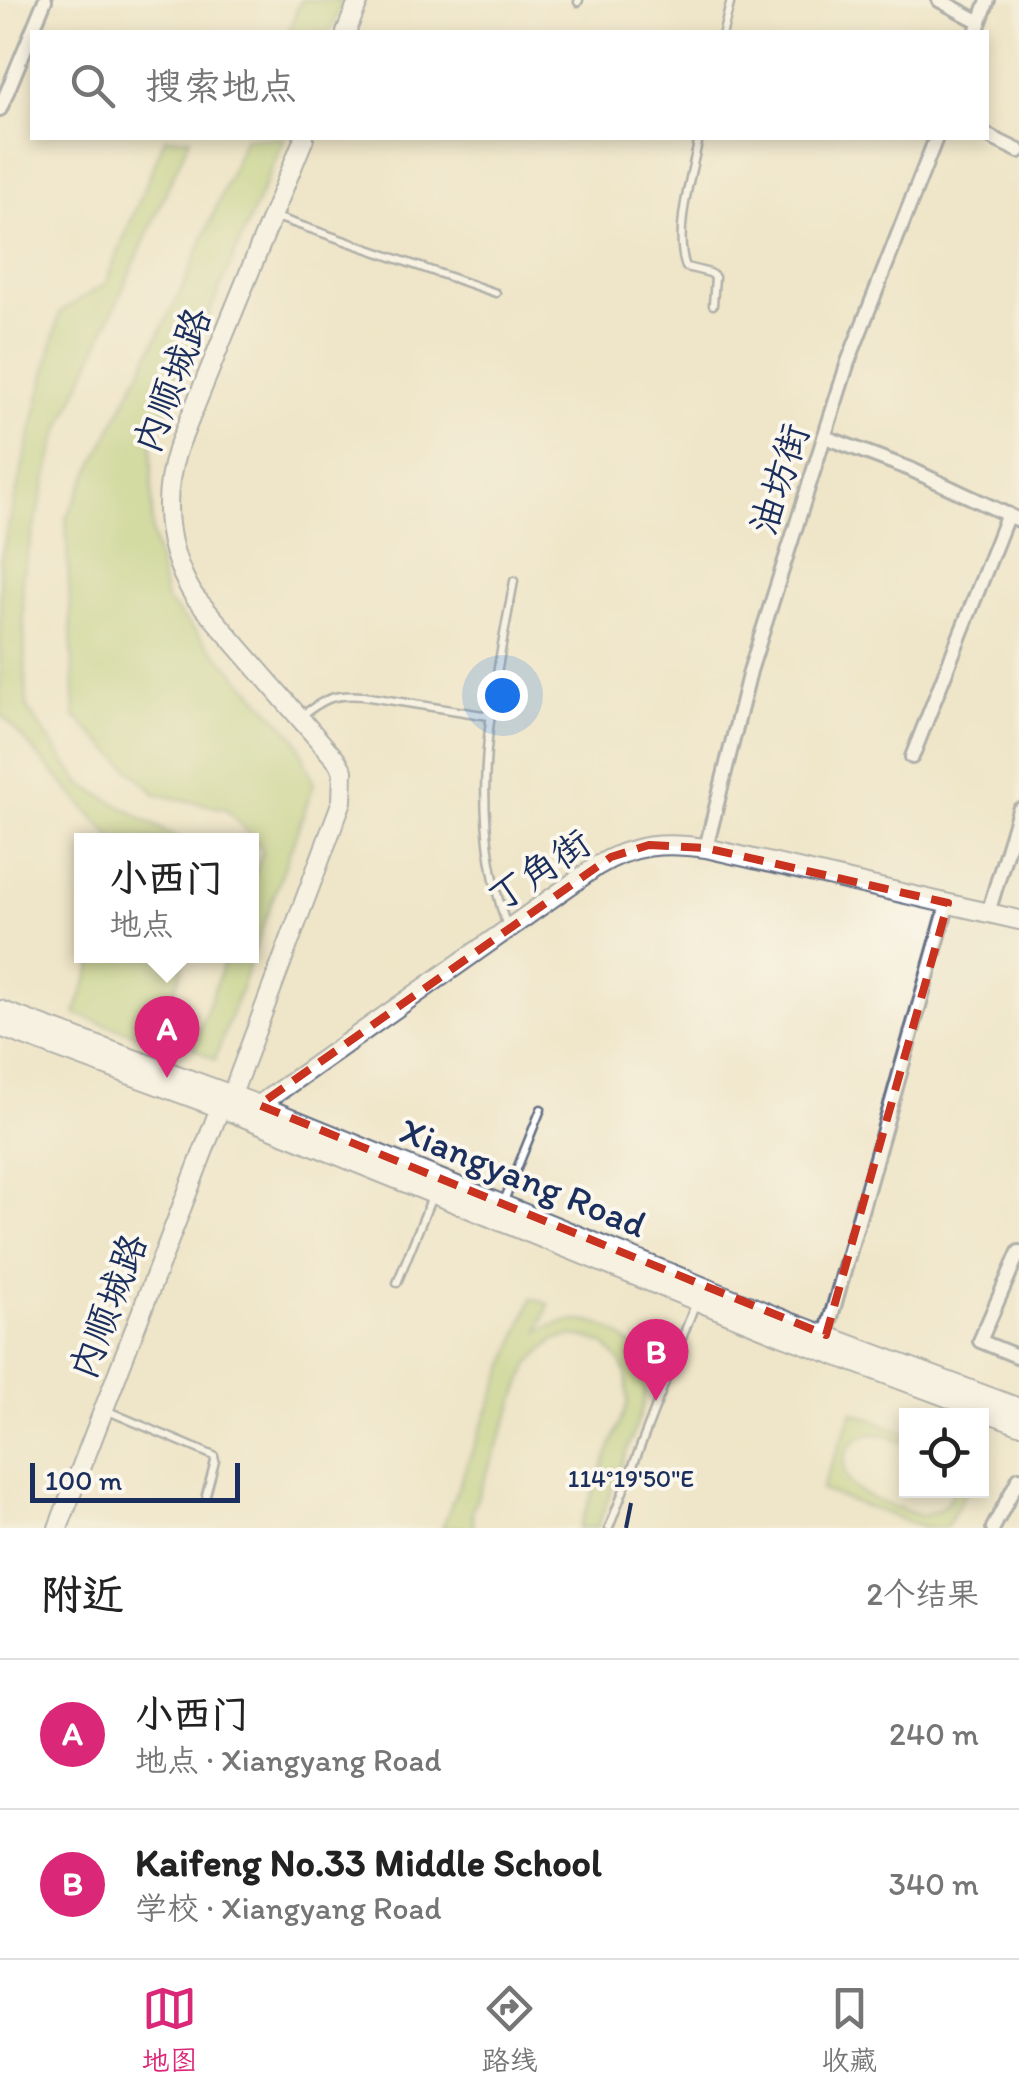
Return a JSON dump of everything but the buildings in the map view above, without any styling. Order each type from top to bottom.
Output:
[{"type":"street","points":[[33,30],[45,0]]},
{"type":"street","points":[[347,30],[359,0]]},
{"type":"street","points":[[939,0],[978,27],[988,0]]},
{"type":"street","points":[[0,109],[30,36]]},
{"type":"street","points":[[989,136],[1019,151]]},
{"type":"street","name":"内顺城路","points":[[58,1528],[342,801],[343,770],[337,761],[194,596],[177,562],[167,512],[168,485],[177,450],[303,140]]},
{"type":"street","name":"油坊街","points":[[706,848],[750,671],[848,362],[935,140]]},
{"type":"street","points":[[825,437],[910,469],[1013,517],[912,757]]},
{"type":"street","points":[[988,913],[1019,810]]},
{"type":"street","name":"丁角街","points":[[259,1105],[612,858],[649,845],[706,848],[1019,920]]},
{"type":"street","points":[[826,1336],[948,904]]},
{"type":"street","name":"Xiangyang Road","points":[[0,1010],[696,1300],[1019,1424]]},
{"type":"street","name":"Xiangyang Road","points":[[0,1027],[223,1102],[259,1105],[826,1336],[1019,1408]]},
{"type":"street","points":[[1019,1252],[980,1341],[1019,1357]]},
{"type":"street","points":[[992,1528],[1019,1478]]},
{"type":"lane","points":[[724,30],[731,0]]},
{"type":"lane","points":[[700,140],[686,204],[682,254],[686,267],[714,277],[713,305]]},
{"type":"lane","points":[[272,216],[496,293]]},
{"type":"lane","points":[[508,930],[491,873],[483,793],[489,716],[514,580]]},
{"type":"lane","points":[[300,716],[325,699],[343,695],[489,716]]},
{"type":"lane","points":[[503,1204],[540,1109]]},
{"type":"lane","points":[[397,1283],[433,1193]]},
{"type":"lane","points":[[609,1528],[696,1300]]},
{"type":"lane","points":[[102,1409],[214,1456],[206,1494]]},
{"type":"highlighted area","points":[[649,845],[706,848],[948,903],[826,1335],[259,1105],[611,857]]},
{"type":"green space","points":[[301,0],[344,0],[331,30],[289,30]]},
{"type":"green space","points":[[164,140],[189,140],[57,437],[22,576],[27,708],[81,784],[168,833],[108,833],[0,713],[0,561],[60,312],[105,284]]},
{"type":"green space","points":[[244,140],[284,140],[152,445],[152,531],[166,600],[296,738],[314,784],[259,937],[259,862],[263,850],[259,833],[248,833],[226,809],[156,794],[75,717],[66,518],[185,283]]},
{"type":"green space","points":[[93,963],[184,963],[156,1041],[75,1014]]},
{"type":"green space","points":[[223,963],[250,963],[215,1060],[193,1048]]},
{"type":"green space","points":[[532,1298],[549,1304],[539,1331],[576,1321],[604,1326],[630,1344],[645,1373],[646,1388],[638,1422],[597,1528],[579,1528],[628,1402],[626,1374],[605,1345],[572,1336],[554,1340],[529,1364],[472,1511],[474,1528],[442,1528]]},
{"type":"green space","points":[[853,1412],[899,1430],[899,1441],[881,1434],[866,1435],[851,1446],[844,1463],[845,1473],[856,1489],[921,1516],[941,1508],[950,1498],[962,1498],[946,1528],[924,1528],[821,1490]]},
{"type":"place","name":"小西门","points":[[167,1078]]},
{"type":"place","name":"Kaifeng No.33 Middle School","points":[[656,1401]]}]
